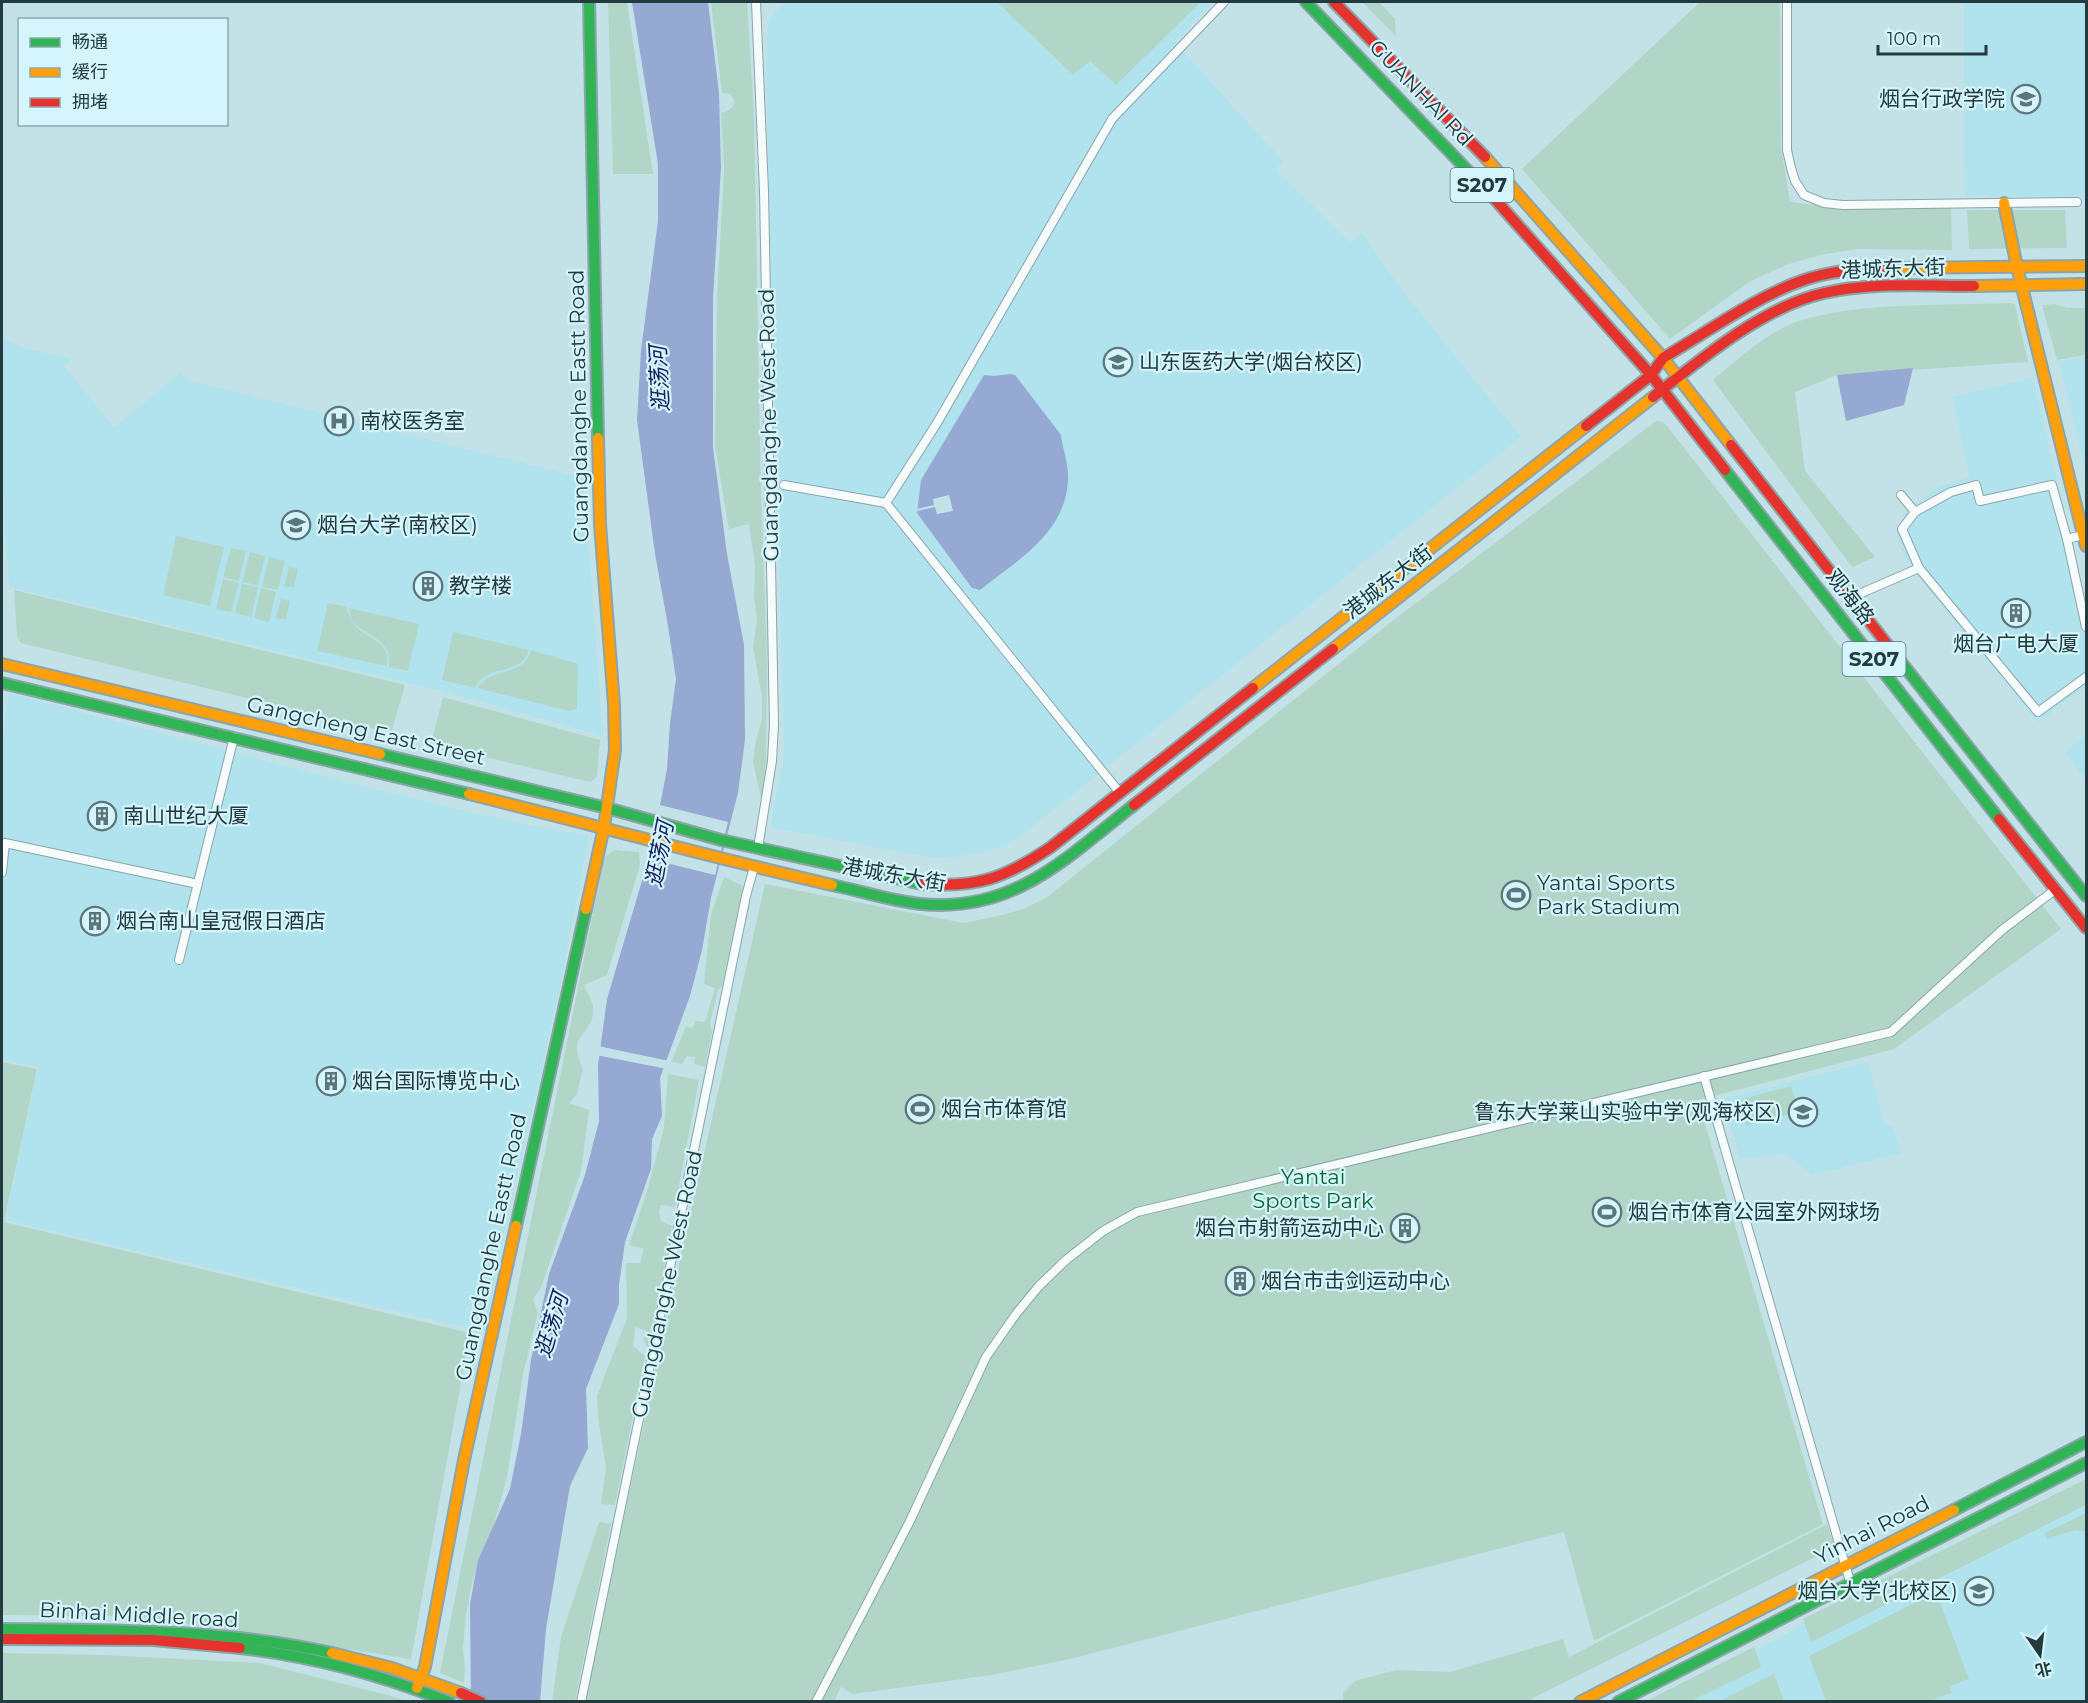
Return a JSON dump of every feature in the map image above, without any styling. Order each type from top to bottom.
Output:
[{"type":"main road","name":"Guangdanghe Eastt Road","points":[[417,1688],[425,1667],[464,1460],[604,827],[615,750],[614,704],[600,524],[589,2]]},
{"type":"main road","name":"GUANHAI Rd","points":[[1306,2],[1482,185],[1651,375]]},
{"type":"main road","name":"GUANHAI Rd","points":[[1334,2],[1498,170],[1663,358]]},
{"type":"main road","points":[[2004,203],[2017,267],[2083,520],[2086,546]]},
{"type":"main road","name":"港城东大街","points":[[721,840],[919,884],[945,887],[968,886],[992,881],[1031,862],[1120,793],[1651,375],[1663,358],[1756,303],[1806,279],[1860,268],[2086,267]]},
{"type":"main road","name":"港城东大街","points":[[720,859],[918,904],[942,906],[969,904],[994,899],[1029,885],[1141,800],[1678,377],[1733,338],[1782,309],[1809,297],[1833,291],[1872,287],[2086,284]]},
{"type":"main road","name":"观海路","points":[[1663,358],[2086,896]]},
{"type":"main road","name":"观海路","points":[[1651,375],[2086,928]]},
{"type":"main road","name":"Gangcheng East Street","points":[[2,664],[608,808],[721,840]]},
{"type":"main road","name":"Gangcheng East Street","points":[[2,683],[604,827],[720,859]]},
{"type":"main road","points":[[403,779],[407,762]]},
{"type":"main road","name":"Yinhai Road","points":[[1580,1701],[2086,1442]]},
{"type":"main road","name":"Yinhai Road","points":[[1618,1701],[1851,1585],[2086,1463]]},
{"type":"main road","name":"Binhai Middle road","points":[[2,1629],[175,1632],[274,1643],[347,1656],[422,1676],[481,1701]]},
{"type":"main road","name":"Binhai Middle road","points":[[2,1639],[174,1641],[273,1652],[345,1667],[417,1688],[449,1701]]},
{"type":"street","name":"Guangdanghe West Road","points":[[756,2],[764,202],[774,724],[772,761],[758,848]]},
{"type":"street","points":[[886,503],[937,423],[1112,119],[1224,2]]},
{"type":"street","points":[[1788,2],[1786,150],[1795,181],[1804,195],[1824,203],[1843,205],[2077,202]]},
{"type":"street","points":[[784,485],[886,503],[1120,793]]},
{"type":"street","points":[[2086,627],[2067,539],[2052,485],[1980,501],[1976,485],[1951,492],[1915,512],[1902,530],[1919,568],[2038,712],[2086,677]]},
{"type":"street","points":[[1900,495],[1915,512]]},
{"type":"street","points":[[2067,539],[2083,535]]},
{"type":"street","points":[[1850,598],[1919,568]]},
{"type":"street","points":[[179,960],[234,737]]},
{"type":"street","points":[[2,872],[5,843],[198,884]]},
{"type":"street","name":"Guangdanghe West Road","points":[[581,1701],[742,915],[754,867]]},
{"type":"street","points":[[816,1701],[909,1523],[986,1357],[1039,1286],[1066,1260],[1103,1231],[1137,1212],[1891,1032],[2002,930],[2056,889]]},
{"type":"street","points":[[1704,1076],[1851,1585]]},
{"type":"shaded area","name":"山东医药大学(烟台校区)","points":[[788,2],[1211,2],[1175,43],[1283,161],[1276,170],[1350,242],[1362,233],[1400,288],[1521,437],[1023,834],[1005,845],[985,852],[947,858],[928,857],[770,827],[784,757],[766,68],[768,23],[774,12]]},
{"type":"shaded area","name":"烟台行政学院","points":[[1964,2],[2086,2],[2086,197],[1965,196]]},
{"type":"shaded area","name":"烟台大学(南校区)","points":[[2,337],[20,347],[72,359],[64,366],[114,427],[181,373],[187,380],[584,478],[603,736],[438,690],[9,587],[2,472]]},
{"type":"shaded area","points":[[2086,356],[2086,473],[2059,362]]},
{"type":"shaded area","points":[[2033,378],[2086,604],[2086,686],[2038,722],[1927,588],[1904,555],[1896,532],[1905,514],[1936,488],[1970,477],[1952,397]]},
{"type":"shaded area","points":[[9,693],[381,791],[505,820],[589,836],[561,982],[501,1247],[485,1332],[5,1220],[38,1067],[2,1060],[2,746]]},
{"type":"shaded area","points":[[2086,735],[2086,780],[2065,752]]},
{"type":"shaded area","name":"鲁东大学莱山实验中学(观海校区)","points":[[1868,1062],[1885,1126],[1892,1125],[1901,1153],[1812,1175],[1785,1154],[1740,1159],[1722,1099]]},
{"type":"shaded area","name":"烟台大学(北校区)","points":[[2086,1480],[2086,1701],[1655,1701]]},
{"type":"green space","points":[[608,2],[627,2],[653,174],[613,174]]},
{"type":"green space","points":[[711,2],[747,2],[754,115],[761,493],[767,665],[766,760],[762,802],[753,762],[762,719],[762,696],[753,647],[757,619],[754,597],[755,565],[749,524],[729,529],[715,447],[717,298],[724,169],[721,113],[731,108],[734,101],[730,94],[722,93]]},
{"type":"green space","points":[[997,2],[1201,2],[1116,85],[1090,61],[1073,75]]},
{"type":"green space","points":[[1362,2],[1379,2],[1395,19],[1396,36]]},
{"type":"green space","points":[[1700,2],[1780,2],[1781,147],[1790,202],[1842,208],[1951,208],[1952,250],[1857,249],[1820,255],[1786,265],[1749,282],[1670,339],[1522,169]]},
{"type":"green space","points":[[1967,210],[2065,210],[2067,248],[1969,249]]},
{"type":"green space","points":[[2012,303],[2015,305],[2028,362],[1837,375],[1795,392],[1805,471],[1875,557],[1852,567],[1713,380],[1774,333],[1796,322],[1821,315],[1874,308]]},
{"type":"green space","points":[[2055,304],[2068,308],[2086,308],[2086,355],[2057,360],[2042,305]]},
{"type":"green space","name":"Yantai Sports Park","points":[[1656,421],[1662,421],[1667,426],[2061,929],[1894,1049],[1698,1100],[1823,1524],[1594,1641],[1564,1532],[1070,1659],[992,1675],[853,1694],[841,1687],[834,1701],[585,1702],[659,1353],[765,884],[964,923],[1023,909],[1046,898],[1391,622]]},
{"type":"green space","points":[[176,536],[224,547],[210,606],[163,595]]},
{"type":"green space","points":[[231,548],[246,551],[239,581],[223,577]]},
{"type":"green space","points":[[250,552],[265,556],[258,585],[242,582]]},
{"type":"green space","points":[[269,557],[285,561],[278,590],[262,587]]},
{"type":"green space","points":[[289,567],[298,569],[294,588],[284,586]]},
{"type":"green space","points":[[223,579],[239,583],[231,612],[216,609]]},
{"type":"green space","points":[[242,584],[258,587],[251,617],[235,613]]},
{"type":"green space","points":[[261,588],[276,592],[269,622],[254,618]]},
{"type":"green space","points":[[14,590],[405,685],[391,733],[21,643],[17,636]]},
{"type":"green space","points":[[281,599],[290,601],[286,620],[276,618]]},
{"type":"green space","points":[[328,603],[347,607],[356,627],[384,648],[387,655],[387,666],[317,651]]},
{"type":"green space","points":[[349,608],[419,624],[408,671],[389,667],[388,652],[384,646],[352,621]]},
{"type":"green space","points":[[453,632],[529,650],[525,659],[518,664],[487,675],[475,688],[442,680]]},
{"type":"green space","points":[[531,650],[578,664],[577,709],[570,711],[477,688],[490,677],[522,665]]},
{"type":"green space","points":[[443,697],[600,740],[597,777],[590,782],[431,744]]},
{"type":"green space","points":[[614,850],[639,852],[640,865],[607,975],[584,985],[593,1007],[593,1016],[577,1048],[583,1068],[577,1094],[569,1103],[589,1110],[581,1171],[541,1288],[533,1299],[538,1313],[523,1374],[507,1477],[490,1539],[473,1578],[466,1614],[463,1648],[464,1683],[440,1673],[604,858]]},
{"type":"green space","points":[[724,877],[743,886],[722,986],[718,990],[710,1023],[712,1032],[705,1067],[694,1064],[695,1057],[687,1056],[682,1064],[671,1062],[686,1027],[693,1028],[695,1021],[705,1022],[715,988],[704,984],[711,914]]},
{"type":"green space","points":[[2,1062],[37,1069],[4,1222],[470,1333],[411,1659],[135,1616],[2,1615]]},
{"type":"green space","points":[[668,1074],[699,1080],[675,1207],[661,1205],[659,1211],[661,1221],[672,1226],[648,1348],[643,1340],[647,1331],[635,1327],[633,1346],[645,1356],[615,1505],[601,1504],[606,1469],[597,1396],[627,1318],[626,1263],[640,1263],[644,1249],[629,1245],[648,1188],[664,1128]]},
{"type":"green space","points":[[1791,1086],[1799,1111],[1746,1126],[1739,1100]]},
{"type":"green space","points":[[2086,1479],[2086,1505],[1811,1642],[1803,1619]]},
{"type":"green space","points":[[2086,1513],[2086,1532],[2075,1530],[2047,1539],[2045,1533]]},
{"type":"green space","points":[[599,1522],[611,1524],[575,1701],[552,1701],[561,1637]]},
{"type":"green space","points":[[1827,1524],[1835,1547],[1527,1701],[1343,1701],[1343,1693],[1355,1681],[1396,1670],[1450,1672],[1563,1639],[1569,1657]]},
{"type":"green space","points":[[1936,1592],[1969,1679],[1950,1686],[1952,1693],[1928,1701],[1826,1701],[1809,1656]]},
{"type":"green space","points":[[1754,1647],[1761,1667],[1691,1701],[1646,1701]]},
{"type":"green space","points":[[2,1653],[104,1655],[259,1663],[406,1701],[2,1701]]},
{"type":"green space","points":[[1774,1674],[1784,1701],[1720,1701]]},
{"type":"water","name":"逛荡河","points":[[632,2],[708,2],[719,93],[721,168],[713,298],[713,447],[727,554],[744,645],[745,740],[738,793],[711,898],[702,950],[690,996],[660,1078],[662,1116],[652,1139],[651,1169],[625,1242],[619,1285],[619,1304],[586,1389],[588,1448],[570,1486],[546,1629],[540,1701],[471,1702],[470,1604],[478,1560],[510,1489],[521,1434],[531,1360],[549,1274],[585,1175],[599,1121],[598,1065],[607,999],[652,847],[667,769],[676,679],[655,554],[637,420],[641,350],[658,221],[658,164]]},
{"type":"water","points":[[1913,368],[1904,405],[1846,421],[1837,375]]},
{"type":"water","points":[[984,375],[1015,375],[1061,435],[1068,481],[1065,500],[1049,531],[1023,556],[980,590],[972,588],[917,513],[921,480]]},
{"type":"pier","points":[[949,495],[953,511],[937,514],[935,507],[917,511],[917,509],[934,505],[933,499]]},
{"type":"pier","points":[[660,805],[728,822],[715,875],[646,858]]},
{"type":"pier","points":[[598,1046],[669,1061],[667,1069],[596,1055]]},
{"type":"traffic: fast","points":[[589,2],[598,438]]},
{"type":"traffic: fast","points":[[1306,2],[1493,197]]},
{"type":"traffic: fast","points":[[1725,470],[1999,819]]},
{"type":"traffic: fast","points":[[1901,662],[2086,896]]},
{"type":"traffic: fast","points":[[2,683],[469,794]]},
{"type":"traffic: fast","points":[[380,754],[607,808],[721,840],[922,884]]},
{"type":"traffic: fast","points":[[832,885],[910,903],[954,905],[984,900],[1011,891],[1037,878],[1134,805]]},
{"type":"traffic: fast","points":[[516,1226],[586,909]]},
{"type":"traffic: fast","points":[[1954,1510],[2086,1442]]},
{"type":"traffic: fast","points":[[1618,1702],[2086,1463]]},
{"type":"traffic: fast","points":[[2,1629],[168,1632],[250,1639],[332,1653]]},
{"type":"traffic: fast","points":[[240,1648],[320,1661],[398,1683],[449,1702]]},
{"type":"traffic: slow","points":[[1485,157],[1663,358],[1731,445]]},
{"type":"traffic: slow","points":[[2004,203],[2017,267],[2086,546]]},
{"type":"traffic: slow","points":[[1896,268],[2086,266]]},
{"type":"traffic: slow","points":[[1974,286],[2086,284]]},
{"type":"traffic: slow","points":[[1333,649],[1653,397]]},
{"type":"traffic: slow","points":[[1253,688],[1586,426]]},
{"type":"traffic: slow","points":[[586,909],[604,827],[615,750],[614,704],[600,524],[598,438]]},
{"type":"traffic: slow","points":[[2,664],[380,754]]},
{"type":"traffic: slow","points":[[469,794],[832,885]]},
{"type":"traffic: slow","points":[[417,1688],[425,1667],[464,1460],[516,1226]]},
{"type":"traffic: slow","points":[[1580,1702],[1954,1510]]},
{"type":"traffic: slow","points":[[332,1653],[392,1668],[461,1693]]},
{"type":"traffic: jam","points":[[1334,2],[1485,157]]},
{"type":"traffic: jam","points":[[1493,197],[1651,375],[1725,470]]},
{"type":"traffic: jam","points":[[1586,426],[1651,375],[1663,358],[1768,295],[1804,280],[1826,274],[1861,269],[1896,268]]},
{"type":"traffic: jam","points":[[1653,397],[1734,336],[1778,310],[1801,300],[1824,293],[1861,287],[1974,286]]},
{"type":"traffic: jam","points":[[1731,445],[1901,662]]},
{"type":"traffic: jam","points":[[1134,805],[1333,649]]},
{"type":"traffic: jam","points":[[922,884],[959,884],[990,879],[1035,858],[1253,688]]},
{"type":"traffic: jam","points":[[1999,819],[2086,928]]},
{"type":"traffic: jam","points":[[2,1639],[153,1640],[240,1648]]},
{"type":"traffic: jam","points":[[461,1693],[481,1702]]},
{"type":"place","name":"烟台行政学院","points":[[2026,99]]},
{"type":"place","name":"山东医药大学(烟台校区)","points":[[1118,362]]},
{"type":"place","name":"南校医务室","points":[[339,421]]},
{"type":"place","name":"烟台大学(南校区)","points":[[296,525]]},
{"type":"place","name":"教学楼","points":[[428,586]]},
{"type":"place","name":"烟台广电大厦","points":[[2016,613]]},
{"type":"place","name":"南山世纪大厦","points":[[102,816]]},
{"type":"place","name":"Yantai Sports Park Stadium","points":[[1516,895]]},
{"type":"place","name":"烟台南山皇冠假日酒店","points":[[95,921]]},
{"type":"place","name":"烟台国际博览中心","points":[[331,1081]]},
{"type":"place","name":"烟台市体育馆","points":[[920,1109]]},
{"type":"place","name":"鲁东大学莱山实验中学(观海校区)","points":[[1803,1112]]},
{"type":"place","name":"烟台市体育公园室外网球场","points":[[1607,1212]]},
{"type":"place","name":"烟台市射箭运动中心","points":[[1405,1228]]},
{"type":"place","name":"烟台市击剑运动中心","points":[[1240,1281]]},
{"type":"place","name":"烟台大学(北校区)","points":[[1979,1591]]}]
